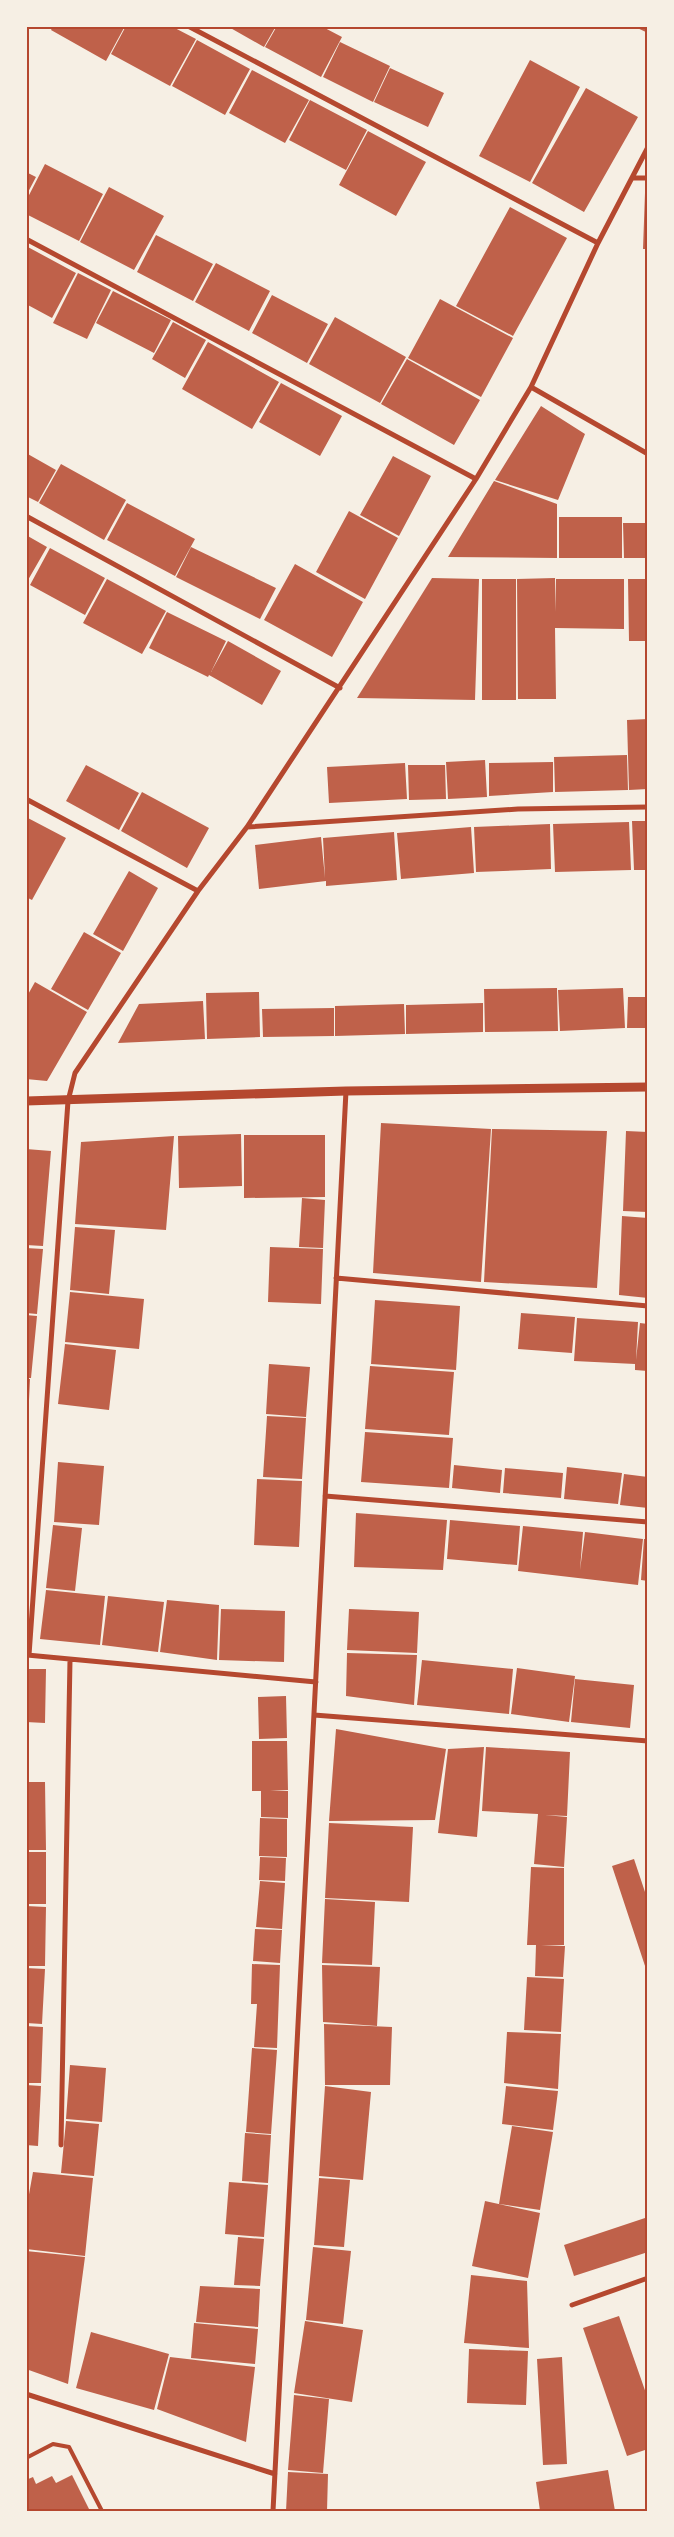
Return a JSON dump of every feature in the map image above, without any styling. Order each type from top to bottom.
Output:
[{"type":"street","points":[[188,26],[598,242]]},
{"type":"street","points":[[316,1682],[28,1655],[68,1101],[75,1073],[198,891],[248,828],[476,479],[531,386],[598,242],[648,147]]},
{"type":"street","points":[[632,178],[648,178]]},
{"type":"street","points":[[26,239],[476,479]]},
{"type":"street","points":[[531,386],[648,454]]},
{"type":"street","points":[[26,516],[340,688]]},
{"type":"street","points":[[26,800],[198,891]]},
{"type":"street","points":[[248,828],[518,809],[648,806]]},
{"type":"street","points":[[26,1102],[346,1092],[648,1087]]},
{"type":"street","points":[[273,2511],[346,1092]]},
{"type":"street","points":[[336,1278],[648,1306]]},
{"type":"street","points":[[325,1496],[648,1522]]},
{"type":"street","points":[[61,2145],[70,1660]]},
{"type":"street","points":[[314,1715],[648,1741]]},
{"type":"street","points":[[648,1809],[648,1816]]},
{"type":"street","points":[[572,2305],[648,2278]]},
{"type":"street","points":[[26,2394],[275,2474]]},
{"type":"lane","points":[[26,2458],[53,2444],[69,2447],[102,2511]]},
{"type":"building","points":[[53,26],[125,26],[106,61],[51,30]]},
{"type":"building","points":[[126,26],[171,26],[196,39],[170,86],[111,54]]},
{"type":"building","points":[[227,26],[276,26],[264,47]]},
{"type":"building","points":[[277,26],[321,26],[342,37],[321,77],[265,47]]},
{"type":"building","points":[[633,26],[648,26],[648,33]]},
{"type":"building","points":[[197,40],[250,69],[225,115],[172,86]]},
{"type":"building","points":[[340,42],[390,66],[373,102],[323,77]]},
{"type":"building","points":[[530,60],[580,87],[530,182],[479,156]]},
{"type":"building","points":[[390,68],[444,93],[428,127],[374,102]]},
{"type":"building","points":[[252,70],[309,100],[285,143],[229,113]]},
{"type":"building","points":[[586,88],[638,117],[584,212],[532,183]]},
{"type":"building","points":[[310,100],[367,130],[346,170],[289,140]]},
{"type":"building","points":[[368,131],[426,162],[396,216],[339,185]]},
{"type":"building","points":[[45,164],[103,194],[79,241],[26,214],[26,201]]},
{"type":"building","points":[[26,172],[36,177],[26,196]]},
{"type":"building","points":[[109,187],[164,216],[134,270],[80,242]]},
{"type":"building","points":[[645,193],[648,193],[648,249],[643,249]]},
{"type":"building","points":[[510,207],[567,238],[513,336],[456,306]]},
{"type":"building","points":[[156,235],[213,264],[193,301],[137,272]]},
{"type":"building","points":[[26,246],[76,273],[52,318],[26,304]]},
{"type":"building","points":[[216,263],[270,291],[249,331],[195,302]]},
{"type":"building","points":[[78,273],[111,290],[87,339],[53,323]]},
{"type":"building","points":[[113,291],[171,320],[154,353],[96,323]]},
{"type":"building","points":[[272,295],[328,324],[307,363],[252,333]]},
{"type":"building","points":[[440,299],[513,338],[481,397],[408,358]]},
{"type":"building","points":[[335,317],[406,357],[380,403],[309,364]]},
{"type":"building","points":[[173,322],[206,340],[185,378],[152,359]]},
{"type":"building","points":[[208,342],[279,382],[252,429],[182,389]]},
{"type":"building","points":[[407,359],[480,400],[454,445],[381,404]]},
{"type":"building","points":[[281,383],[342,416],[320,456],[259,422]]},
{"type":"building","points":[[541,406],[585,434],[558,500],[495,480]]},
{"type":"building","points":[[26,453],[56,470],[38,502],[26,496]]},
{"type":"building","points":[[393,456],[431,476],[399,536],[360,515]]},
{"type":"building","points":[[61,464],[126,500],[104,540],[39,503]]},
{"type":"building","points":[[494,481],[557,504],[557,558],[448,557]]},
{"type":"building","points":[[127,503],[195,539],[175,576],[107,540]]},
{"type":"building","points":[[349,511],[398,538],[365,599],[316,572]]},
{"type":"building","points":[[559,517],[622,517],[622,558],[559,558]]},
{"type":"building","points":[[623,523],[648,523],[648,558],[624,558]]},
{"type":"building","points":[[26,535],[47,547],[28,580],[26,579]]},
{"type":"building","points":[[191,547],[276,588],[260,619],[176,577]]},
{"type":"building","points":[[50,548],[105,578],[85,615],[30,585]]},
{"type":"building","points":[[295,564],[363,602],[332,657],[264,620]]},
{"type":"building","points":[[432,578],[479,579],[475,700],[357,698]]},
{"type":"building","points":[[555,578],[555,612],[556,579],[624,579],[624,629],[555,628],[556,699],[518,699],[517,579]]},
{"type":"building","points":[[107,579],[166,611],[142,654],[83,623]]},
{"type":"building","points":[[482,579],[516,579],[516,700],[482,700]]},
{"type":"building","points":[[628,579],[648,579],[648,641],[629,641]]},
{"type":"building","points":[[167,612],[226,641],[211,672],[228,641],[281,671],[262,705],[209,675],[208,677],[149,648]]},
{"type":"building","points":[[648,719],[648,789],[629,790],[627,720]]},
{"type":"building","points":[[627,755],[628,790],[555,792],[554,757]]},
{"type":"building","points":[[485,760],[487,797],[448,799],[446,762]]},
{"type":"building","points":[[553,762],[553,792],[489,796],[489,763]]},
{"type":"building","points":[[405,763],[407,799],[329,803],[327,767]]},
{"type":"building","points":[[86,765],[139,793],[119,830],[66,801]]},
{"type":"building","points":[[408,765],[445,765],[446,799],[409,800]]},
{"type":"building","points":[[142,792],[209,828],[187,868],[121,831]]},
{"type":"building","points":[[26,817],[66,838],[32,900],[26,897]]},
{"type":"building","points":[[632,821],[648,821],[648,870],[634,870]]},
{"type":"building","points":[[629,822],[631,870],[555,872],[553,824]]},
{"type":"building","points":[[550,824],[551,869],[476,872],[474,827]]},
{"type":"building","points":[[471,827],[474,873],[401,879],[397,833]]},
{"type":"building","points":[[394,832],[397,880],[326,886],[326,881],[259,889],[255,845],[321,837],[325,878],[323,838]]},
{"type":"building","points":[[129,871],[158,888],[123,951],[93,934]]},
{"type":"building","points":[[84,932],[121,953],[88,1010],[51,989]]},
{"type":"building","points":[[35,982],[87,1012],[47,1081],[26,1079],[26,998]]},
{"type":"building","points":[[557,988],[558,1031],[485,1032],[484,989]]},
{"type":"building","points":[[623,988],[625,1028],[560,1031],[558,990]]},
{"type":"building","points":[[259,992],[260,1037],[207,1039],[206,993]]},
{"type":"building","points":[[628,997],[648,997],[648,1028],[627,1028]]},
{"type":"building","points":[[203,1001],[205,1039],[118,1043],[139,1004]]},
{"type":"building","points":[[483,1003],[483,1032],[406,1034],[406,1005]]},
{"type":"building","points":[[404,1004],[405,1034],[335,1036],[335,1006]]},
{"type":"building","points":[[334,1008],[334,1036],[263,1037],[262,1009]]},
{"type":"building","points":[[381,1123],[491,1129],[481,1282],[373,1273]]},
{"type":"building","points":[[492,1129],[607,1131],[597,1288],[484,1282]]},
{"type":"building","points":[[626,1131],[648,1132],[648,1212],[623,1211]]},
{"type":"building","points":[[241,1134],[242,1186],[179,1188],[178,1136]]},
{"type":"building","points":[[244,1135],[325,1135],[325,1197],[244,1198]]},
{"type":"building","points":[[174,1136],[166,1230],[75,1224],[81,1142]]},
{"type":"building","points":[[26,1149],[51,1151],[43,1246],[26,1245]]},
{"type":"building","points":[[302,1198],[325,1200],[323,1248],[299,1247]]},
{"type":"building","points":[[622,1216],[648,1218],[648,1298],[619,1295]]},
{"type":"building","points":[[75,1227],[115,1230],[109,1294],[70,1290]]},
{"type":"building","points":[[270,1247],[323,1249],[321,1304],[268,1302]]},
{"type":"building","points":[[26,1248],[43,1249],[37,1314],[26,1313]]},
{"type":"building","points":[[70,1292],[144,1299],[139,1349],[65,1342]]},
{"type":"building","points":[[375,1300],[460,1306],[456,1370],[371,1364]]},
{"type":"building","points":[[521,1313],[575,1317],[572,1353],[518,1349]]},
{"type":"building","points":[[26,1315],[37,1316],[31,1378],[26,1378]]},
{"type":"building","points":[[577,1318],[638,1322],[636,1360],[640,1323],[648,1324],[648,1371],[635,1370],[635,1364],[574,1361]]},
{"type":"building","points":[[65,1344],[116,1350],[109,1410],[58,1404]]},
{"type":"building","points":[[269,1364],[310,1367],[306,1417],[266,1414]]},
{"type":"building","points":[[370,1366],[454,1372],[449,1435],[365,1429]]},
{"type":"building","points":[[26,1379],[30,1379],[28,1421],[26,1421]]},
{"type":"building","points":[[267,1416],[306,1418],[302,1479],[263,1477]]},
{"type":"building","points":[[365,1432],[453,1438],[449,1488],[361,1482]]},
{"type":"building","points":[[58,1462],[104,1466],[99,1525],[54,1522]]},
{"type":"building","points":[[454,1465],[502,1470],[500,1493],[452,1488]]},
{"type":"building","points":[[567,1467],[622,1473],[618,1504],[564,1499]]},
{"type":"building","points":[[505,1468],[563,1473],[561,1498],[503,1493]]},
{"type":"building","points":[[624,1474],[648,1477],[648,1508],[620,1505]]},
{"type":"building","points":[[257,1479],[302,1481],[299,1547],[254,1545]]},
{"type":"building","points":[[356,1513],[447,1520],[443,1570],[354,1567]]},
{"type":"building","points":[[450,1520],[520,1526],[517,1565],[447,1559]]},
{"type":"building","points":[[53,1525],[82,1528],[75,1591],[46,1588]]},
{"type":"building","points":[[523,1526],[583,1532],[580,1570],[585,1532],[643,1539],[638,1585],[518,1571]]},
{"type":"building","points":[[644,1539],[648,1539],[648,1581],[641,1580]]},
{"type":"building","points":[[46,1590],[105,1596],[100,1645],[40,1639]]},
{"type":"building","points":[[108,1596],[164,1602],[158,1652],[102,1645]]},
{"type":"building","points":[[167,1600],[219,1605],[217,1660],[160,1652]]},
{"type":"building","points":[[221,1609],[285,1611],[284,1662],[219,1660]]},
{"type":"building","points":[[349,1609],[419,1612],[417,1653],[347,1650]]},
{"type":"building","points":[[347,1653],[417,1655],[414,1705],[346,1696]]},
{"type":"building","points":[[422,1660],[513,1669],[509,1714],[417,1705]]},
{"type":"building","points":[[517,1668],[575,1676],[569,1722],[511,1714]]},
{"type":"building","points":[[26,1669],[46,1669],[45,1723],[26,1722]]},
{"type":"building","points":[[575,1679],[634,1685],[630,1728],[571,1722]]},
{"type":"building","points":[[286,1696],[287,1738],[259,1739],[258,1697]]},
{"type":"building","points":[[336,1729],[446,1749],[435,1820],[329,1821]]},
{"type":"building","points":[[252,1741],[287,1741],[288,1790],[270,1791],[288,1791],[288,1818],[261,1817],[261,1791],[252,1791]]},
{"type":"building","points":[[484,1747],[477,1837],[438,1833],[448,1749]]},
{"type":"building","points":[[486,1747],[570,1752],[567,1816],[545,1815],[567,1817],[564,1867],[534,1864],[538,1814],[482,1811]]},
{"type":"building","points":[[26,1782],[45,1782],[46,1850],[26,1850]]},
{"type":"building","points":[[260,1818],[287,1819],[287,1857],[259,1856]]},
{"type":"building","points":[[329,1823],[413,1827],[409,1902],[325,1898]]},
{"type":"building","points":[[26,1852],[46,1852],[46,1904],[26,1904]]},
{"type":"building","points":[[260,1857],[286,1858],[285,1881],[259,1880]]},
{"type":"building","points":[[634,1859],[648,1901],[647,1972],[612,1866]]},
{"type":"building","points":[[531,1867],[564,1868],[564,1945],[541,1946],[565,1946],[563,1977],[535,1976],[536,1945],[527,1945]]},
{"type":"building","points":[[260,1881],[285,1883],[282,1929],[256,1927]]},
{"type":"building","points":[[325,1899],[375,1902],[372,1965],[322,1963]]},
{"type":"building","points":[[26,1906],[46,1907],[45,1966],[26,1966]]},
{"type":"building","points":[[255,1929],[282,1930],[280,1963],[253,1961]]},
{"type":"building","points":[[252,1964],[280,1965],[277,2048],[254,2047],[257,2004],[251,2004]]},
{"type":"building","points":[[322,1965],[380,1967],[377,2026],[323,2022]]},
{"type":"building","points":[[26,1968],[45,1969],[42,2024],[26,2023]]},
{"type":"building","points":[[527,1977],[564,1979],[561,2032],[524,2030]]},
{"type":"building","points":[[324,2024],[392,2027],[390,2085],[325,2085]]},
{"type":"building","points":[[26,2026],[43,2027],[41,2083],[26,2083]]},
{"type":"building","points":[[507,2032],[561,2034],[558,2089],[504,2083]]},
{"type":"building","points":[[252,2048],[277,2050],[271,2134],[246,2132]]},
{"type":"building","points":[[70,2065],[106,2068],[102,2122],[66,2119]]},
{"type":"building","points":[[26,2085],[41,2086],[38,2146],[26,2145]]},
{"type":"building","points":[[325,2086],[371,2092],[363,2180],[319,2176]]},
{"type":"building","points":[[506,2086],[558,2091],[553,2130],[502,2124]]},
{"type":"building","points":[[66,2121],[99,2124],[94,2176],[61,2173]]},
{"type":"building","points":[[512,2126],[553,2132],[540,2210],[499,2204]]},
{"type":"building","points":[[245,2133],[271,2135],[268,2183],[242,2181]]},
{"type":"building","points":[[33,2172],[93,2178],[85,2256],[26,2249],[26,2211]]},
{"type":"building","points":[[319,2178],[350,2180],[344,2247],[314,2245]]},
{"type":"building","points":[[229,2182],[268,2185],[264,2237],[225,2234]]},
{"type":"building","points":[[485,2201],[540,2213],[528,2278],[472,2266]]},
{"type":"building","points":[[648,2217],[648,2252],[574,2276],[564,2245]]},
{"type":"building","points":[[238,2237],[264,2239],[260,2286],[234,2285]]},
{"type":"building","points":[[313,2247],[351,2251],[343,2324],[306,2320]]},
{"type":"building","points":[[26,2251],[85,2257],[68,2384],[26,2369]]},
{"type":"building","points":[[471,2275],[527,2281],[529,2348],[464,2343]]},
{"type":"building","points":[[200,2286],[260,2289],[258,2327],[196,2322]]},
{"type":"building","points":[[619,2316],[648,2399],[648,2449],[627,2456],[583,2328]]},
{"type":"building","points":[[305,2321],[363,2330],[352,2402],[294,2393]]},
{"type":"building","points":[[194,2323],[258,2329],[255,2364],[191,2358]]},
{"type":"building","points":[[91,2332],[169,2354],[154,2410],[76,2388]]},
{"type":"building","points":[[469,2349],[528,2351],[526,2405],[467,2403]]},
{"type":"building","points":[[170,2357],[255,2367],[246,2442],[157,2409]]},
{"type":"building","points":[[562,2357],[567,2464],[543,2465],[537,2359]]},
{"type":"building","points":[[294,2395],[329,2399],[323,2473],[288,2470]]},
{"type":"building","points":[[608,2470],[615,2511],[540,2511],[536,2482]]},
{"type":"building","points":[[288,2472],[328,2474],[327,2511],[286,2511]]},
{"type":"building","points":[[72,2475],[90,2511],[26,2511],[26,2480],[33,2477],[36,2484],[52,2476],[56,2483]]}]
